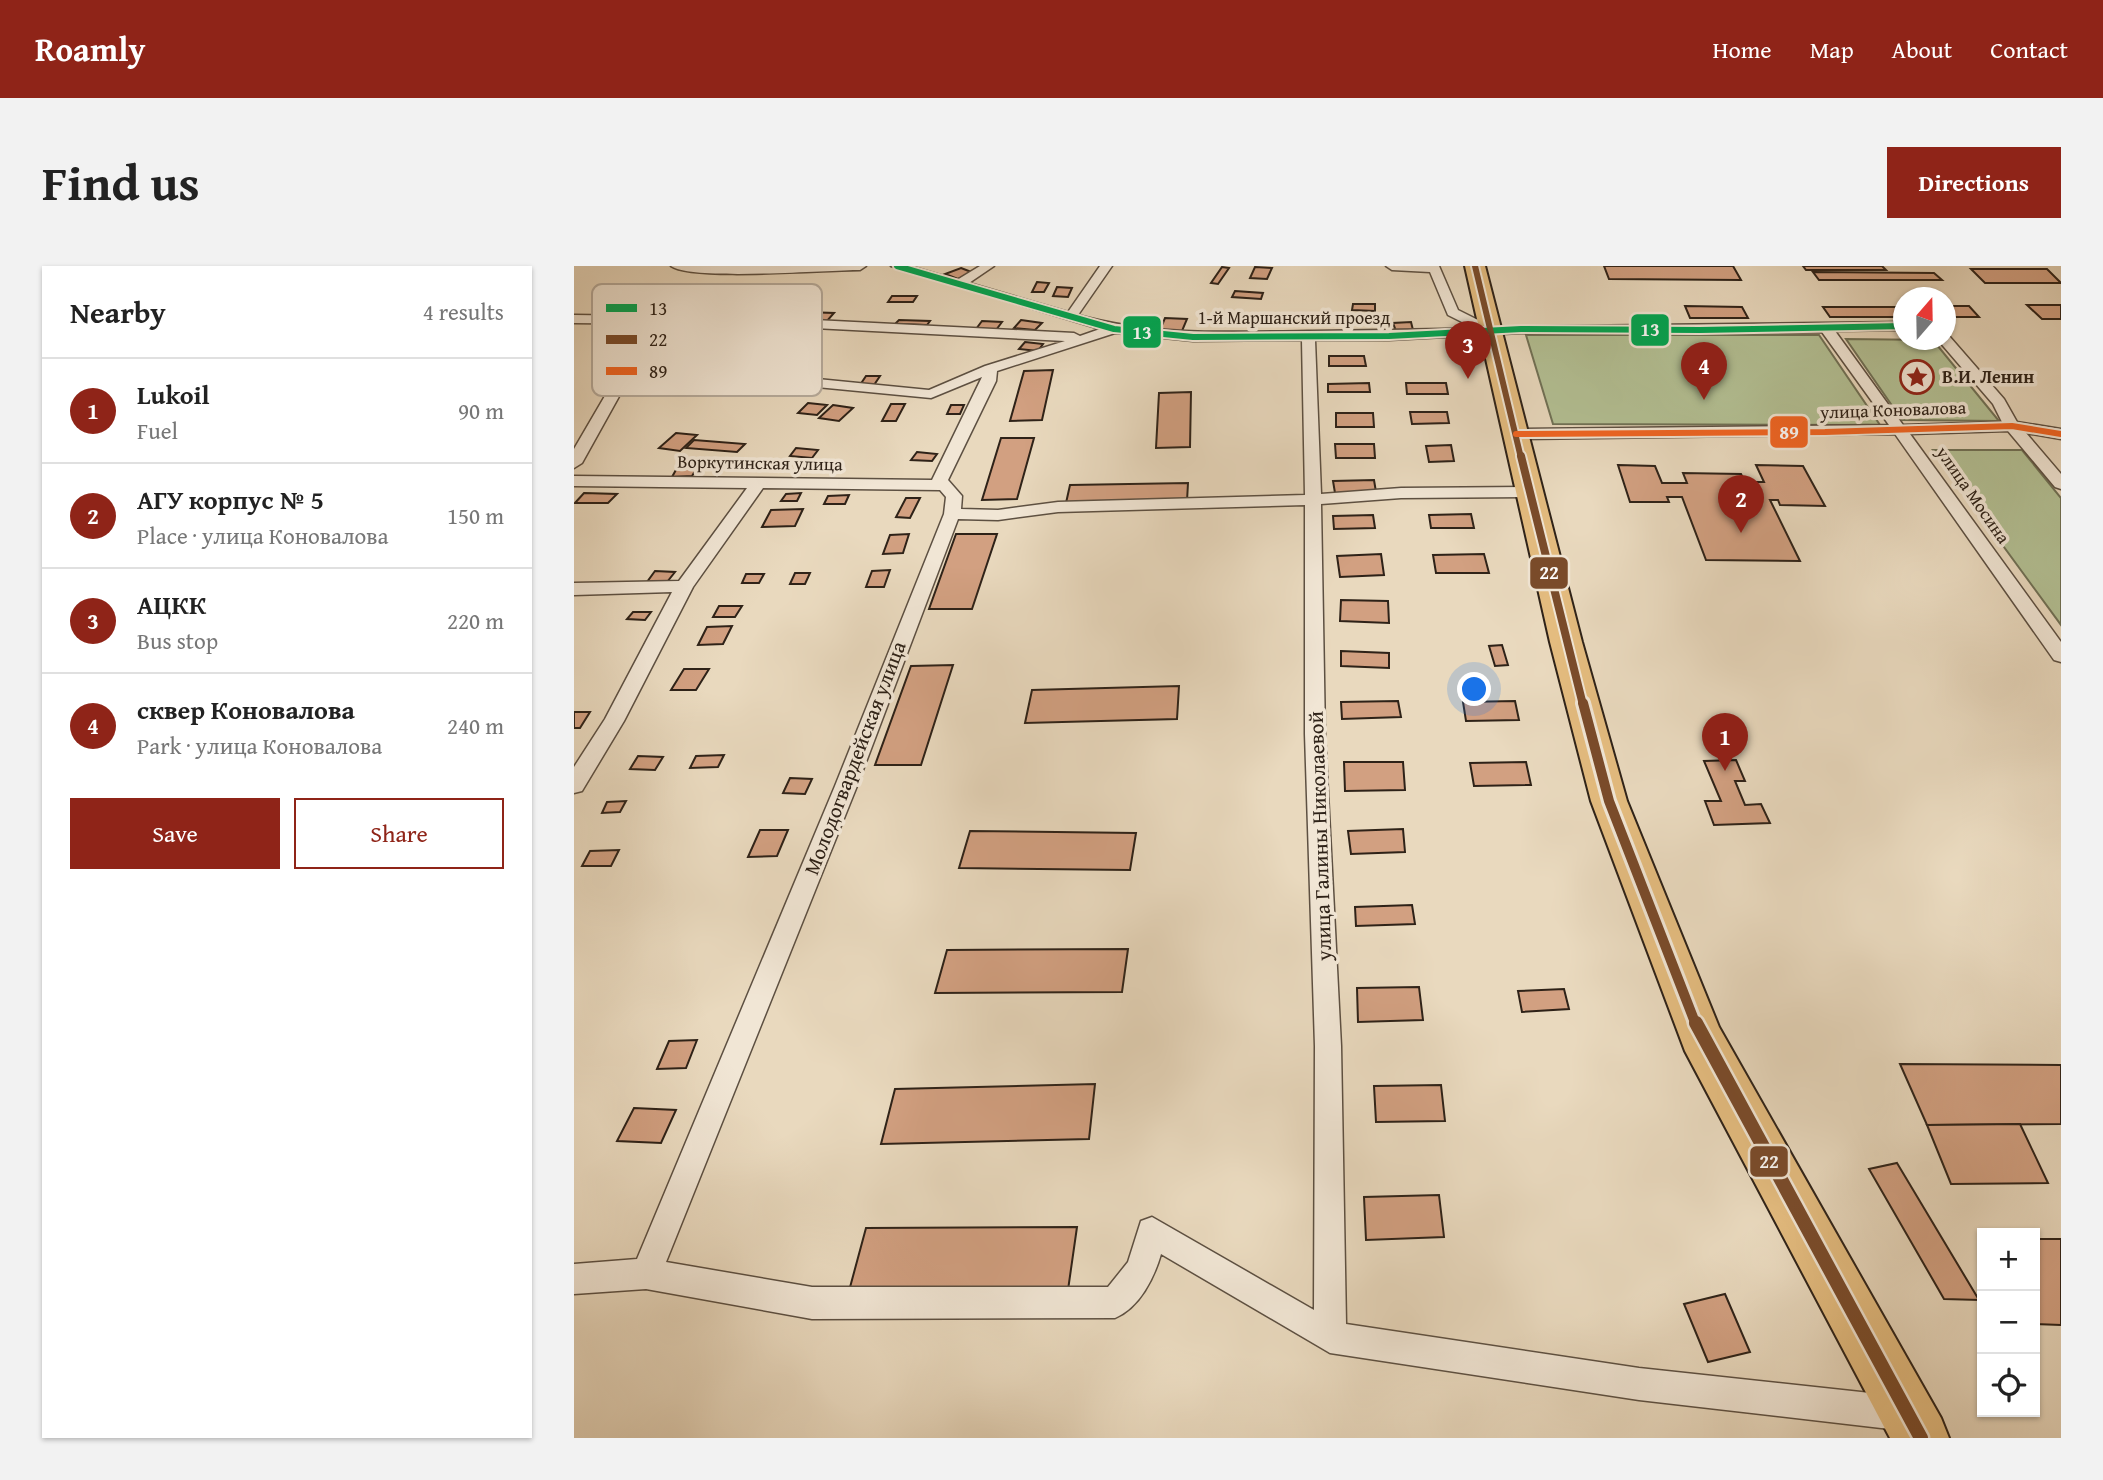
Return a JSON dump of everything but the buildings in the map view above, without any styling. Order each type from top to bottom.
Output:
[{"type":"highway","points":[[1475,266],[1529,492],[1609,801],[1701,1037],[1914,1426]]},
{"type":"street","points":[[677,266],[706,270],[860,266]]},
{"type":"street","name":"1-й Маршанский проезд","points":[[897,266],[1114,329],[1193,337],[1389,336],[1489,330],[1893,326]]},
{"type":"street","points":[[959,284],[988,266]]},
{"type":"street","points":[[1070,316],[1106,266]]},
{"type":"street","points":[[1392,266],[1434,268],[1454,312],[1489,330]]},
{"type":"street","points":[[574,318],[592,319]]},
{"type":"street","points":[[822,324],[1084,338]]},
{"type":"street","name":"улица Мосина","points":[[1825,326],[2061,656]]},
{"type":"street","points":[[822,383],[931,394],[1021,357],[1063,347],[1114,329]]},
{"type":"street","name":"улица Галины Николаевой","points":[[1308,335],[1314,500],[1315,734],[1328,1046],[1330,1337]]},
{"type":"street","points":[[1954,350],[1999,402],[2012,426],[2061,484]]},
{"type":"street","points":[[990,369],[989,382],[940,480],[954,496],[952,513],[998,515],[1058,507],[1314,500],[1401,493],[1529,492]]},
{"type":"street","points":[[574,463],[612,396]]},
{"type":"street","name":"улица Коновалова","points":[[1516,434],[1825,432],[2012,426],[2061,434]]},
{"type":"street","name":"Воркутинская улица","points":[[574,481],[945,485]]},
{"type":"street","points":[[574,785],[614,721],[684,586],[759,482]]},
{"type":"street","name":"Молодогвардейская улица","points":[[646,1274],[846,786],[952,513]]},
{"type":"street","points":[[574,589],[684,586]]},
{"type":"street","points":[[574,1279],[646,1274],[812,1303],[1115,1302],[1141,1270],[1152,1232],[1330,1337],[1914,1426]]},
{"type":"green space","points":[[1526,335],[1819,335],[1880,425],[1553,424]]},
{"type":"green space","points":[[1846,339],[1893,340],[1893,350],[1941,350],[1999,421],[1902,420]]},
{"type":"green space","points":[[1933,450],[2022,450],[2061,498],[2061,625]]},
{"type":"transit line","name":"13","points":[[897,266],[1114,329],[1193,337],[1389,336],[1521,329],[1700,330],[1893,326]]},
{"type":"transit line","name":"22","points":[[1475,266],[1566,642],[1609,801],[1701,1037],[1921,1438]]},
{"type":"transit line","name":"89","points":[[1516,434],[1825,432],[2012,426],[2061,434]]},
{"type":"place","name":"В.И. Ленин","points":[[1917,377]]},
{"type":"place","name":"АЦКК","points":[[1468,379]]},
{"type":"place","name":"сквер Коновалова","points":[[1704,400]]},
{"type":"place","name":"АГУ корпус № 5","points":[[1741,533]]},
{"type":"place","name":"Lukoil","points":[[1725,771]]}]
